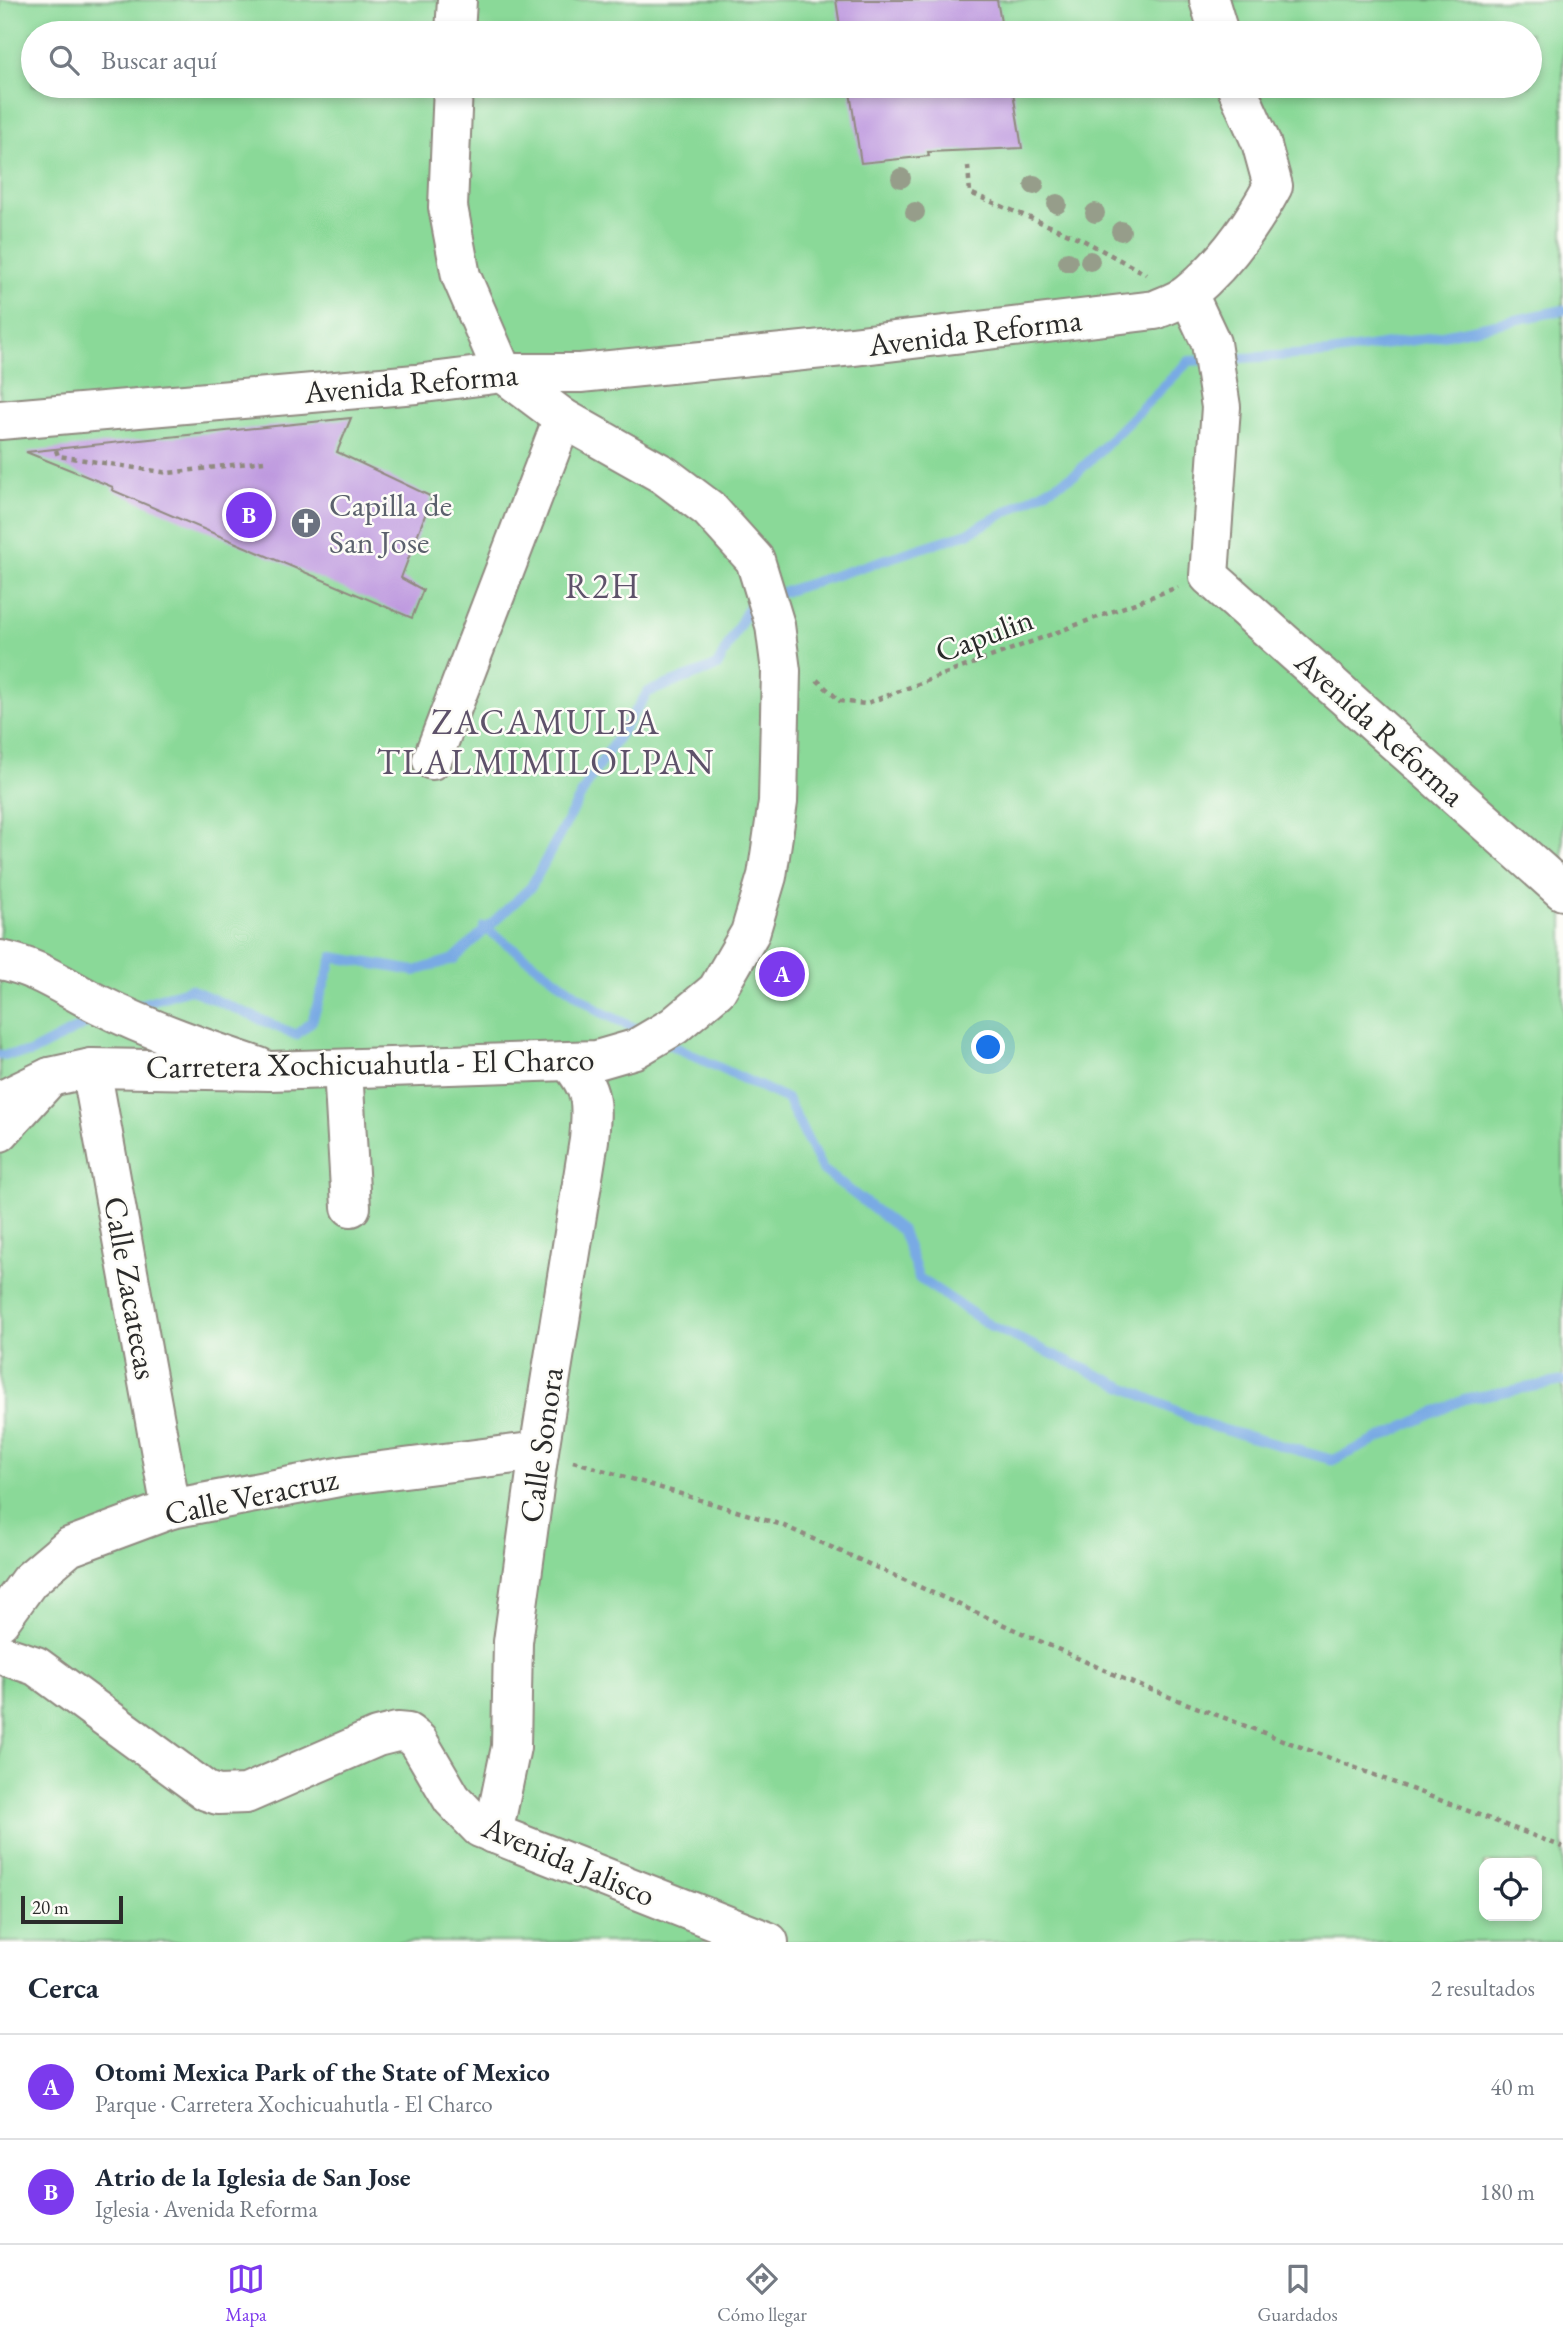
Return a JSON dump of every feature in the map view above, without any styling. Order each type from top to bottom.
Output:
[{"type":"street","points":[[456,21],[457,0]]},
{"type":"street","points":[[1209,0],[1215,21]]},
{"type":"street","name":"Carretera Xochicuahutla - El Charco","points":[[0,1101],[50,1077],[91,1068],[270,1071],[584,1062],[635,1049],[674,1026],[717,990],[750,933],[767,876],[778,802],[781,671],[775,625],[754,560],[709,509],[664,475],[563,418],[503,373],[461,276],[448,207],[453,98]]},
{"type":"street","points":[[1209,576],[1213,489],[1221,407],[1212,343],[1188,295],[1255,220],[1273,186],[1261,142],[1241,98]]},
{"type":"street","name":"Avenida Reforma","points":[[0,419],[416,384],[503,373],[580,373],[853,346],[1156,310],[1188,295]]},
{"type":"street","points":[[432,760],[563,418]]},
{"type":"street","name":"Avenida Reforma","points":[[1209,576],[1563,891]]},
{"type":"street","points":[[0,960],[45,975],[147,1026],[270,1071]]},
{"type":"street","name":"Calle Sonora","points":[[493,1834],[511,1747],[513,1642],[538,1451],[590,1129],[591,1107],[584,1062]]},
{"type":"street","name":"Calle Zacatecas","points":[[91,1068],[171,1508]]},
{"type":"street","points":[[343,1069],[351,1207]]},
{"type":"street","points":[[0,1132],[50,1077]]},
{"type":"street","name":"Calle Veracruz","points":[[0,1621],[29,1581],[69,1548],[171,1508],[349,1475],[538,1451]]},
{"type":"street","name":"Avenida Jalisco","points":[[0,1654],[36,1666],[206,1791],[218,1795],[246,1794],[377,1737],[397,1732],[408,1733],[418,1741],[452,1800],[469,1819],[493,1834],[769,1942]]},
{"type":"path","points":[[968,166],[970,193],[1081,239],[1112,258],[1188,295]]},
{"type":"path","points":[[42,414],[58,456],[169,473],[264,461]]},
{"type":"path","name":"Capulin","points":[[781,671],[812,674],[840,701],[865,704],[1209,576]]},
{"type":"path","points":[[538,1451],[782,1525],[1133,1683],[1563,1847]]},
{"type":"green space","points":[[0,0],[1563,0],[1563,1942],[0,1942]]},
{"type":"building","points":[[836,0],[997,0],[1001,21],[839,21]]},
{"type":"building","points":[[851,98],[1014,98],[1022,148],[928,152],[929,156],[861,163]]},
{"type":"building","name":"Capilla de San Jose","points":[[351,418],[337,452],[432,497],[401,578],[423,590],[412,618],[112,490],[113,487],[26,452]]},
{"type":"waterway","points":[[774,595],[968,533],[1076,474],[1189,361],[1329,353],[1428,338],[1563,310]]},
{"type":"waterway","points":[[131,1007],[190,989],[296,1035],[312,1021],[333,957],[415,971],[454,959],[531,887],[590,779],[648,692],[717,666],[753,600],[758,599]]},
{"type":"waterway","points":[[484,927],[599,1011],[647,1034]]},
{"type":"waterway","points":[[0,1055],[30,1053],[99,1017]]},
{"type":"waterway","points":[[664,1042],[787,1099],[822,1169],[902,1231],[919,1278],[991,1326],[1207,1425],[1333,1460],[1464,1399],[1563,1381]]},
{"type":"place","name":"Atrio de la Iglesia de San Jose","points":[[249,515]]},
{"type":"place","name":"Capilla de San Jose","points":[[306,523]]},
{"type":"place","name":"Otomi Mexica Park of the State of Mexico","points":[[782,974]]},
{"type":"district","name":"R2H","points":[[603,585]]},
{"type":"district","name":"ZACAMULPA TLALMIMILOLPAN","points":[[546,741]]}]
